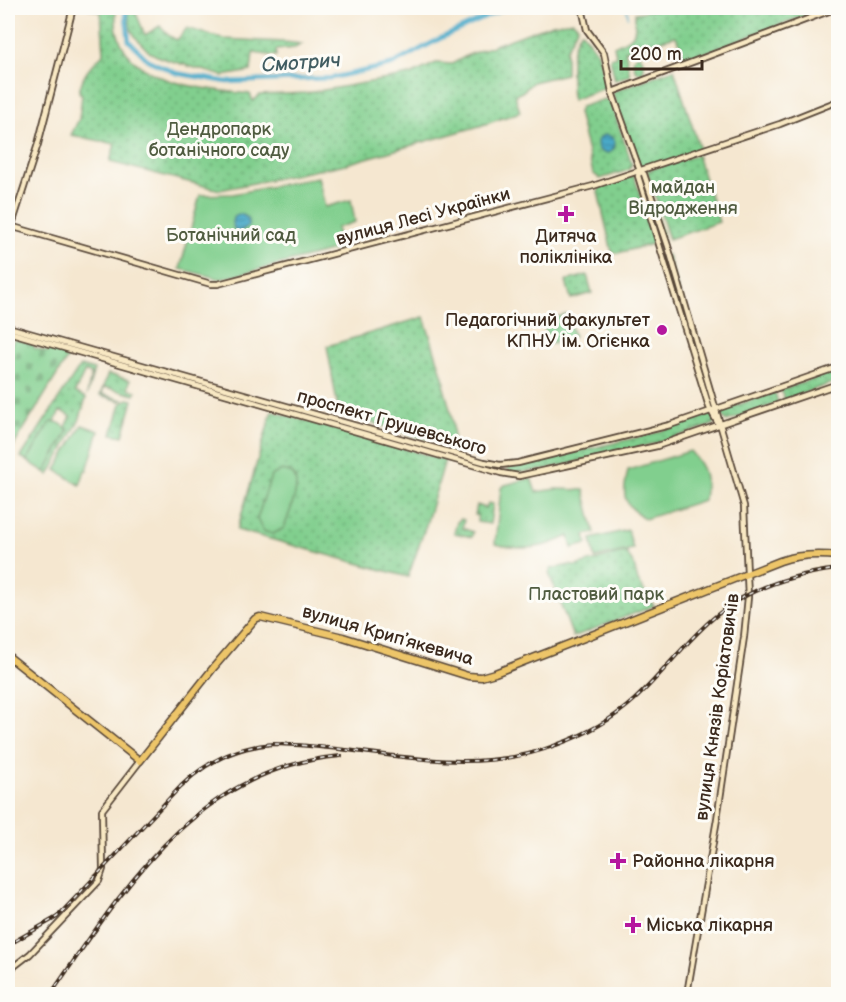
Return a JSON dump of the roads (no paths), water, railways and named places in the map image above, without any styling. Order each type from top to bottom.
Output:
[{"type":"main road","points":[[8,237],[38,144],[73,8]]},
{"type":"main road","name":"вулиця Князів Коріатовичів","points":[[582,8],[587,30],[604,53],[612,92],[640,171],[644,174],[668,246],[713,410]]},
{"type":"main road","points":[[612,92],[837,8]]},
{"type":"main road","name":"вулиця Лесі Українки","points":[[10,226],[211,284],[218,284],[593,186],[780,124],[838,101]]},
{"type":"main road","name":"вулиця Князів Коріатовичів","points":[[640,171],[638,176],[744,504],[748,597],[744,638],[717,819],[687,994]]},
{"type":"main road","name":"проспект Грушевського","points":[[8,327],[496,464],[518,463],[670,425],[838,367]]},
{"type":"main road","name":"проспект Грушевського","points":[[8,332],[512,475],[528,475],[654,446],[838,384]]},
{"type":"main road","name":"вулиця Крипʼякевича","points":[[140,761],[255,619],[264,616],[343,637],[468,676],[481,677],[791,557],[818,554],[838,556]]},
{"type":"main road","points":[[8,656],[140,761],[102,810],[103,869],[99,881],[30,954],[8,971]]},
{"type":"water","points":[[606,135],[612,138],[615,144],[612,150],[606,153],[600,150],[597,144],[600,138]]},
{"type":"water","points":[[241,214],[248,218],[248,226],[238,233],[232,221],[236,215]]},
{"type":"waterway","name":"Смотрич","points":[[125,8],[129,41],[148,60],[176,73],[227,82],[331,78],[391,65],[443,37],[506,8]]},
{"type":"waterway","points":[[627,8],[628,17]]},
{"type":"railway","points":[[8,945],[57,917],[181,786],[201,769],[234,752],[273,744],[451,761],[487,760],[522,755],[556,745],[597,726],[625,707],[645,690],[695,635],[730,605],[774,583],[806,574],[838,569]]},
{"type":"railway","points":[[51,994],[137,875],[170,839],[206,808],[246,783],[290,765],[341,756]]},
{"type":"place","name":"Дитяча поліклініка","points":[[566,214]]},
{"type":"place","name":"Педагогічний факультет КПНУ ім. Огієнка","points":[[662,330]]},
{"type":"place","name":"Районна лікарня","points":[[618,861]]},
{"type":"place","name":"Міська лікарня","points":[[633,925]]},
{"type":"park label","name":"Дендропарк ботанічного саду","points":[[219,139]]},
{"type":"park label","name":"майдан Відродження","points":[[683,198]]},
{"type":"park label","name":"Ботанічний сад","points":[[231,235]]},
{"type":"park label","name":"Пластовий парк","points":[[596,594]]}]
